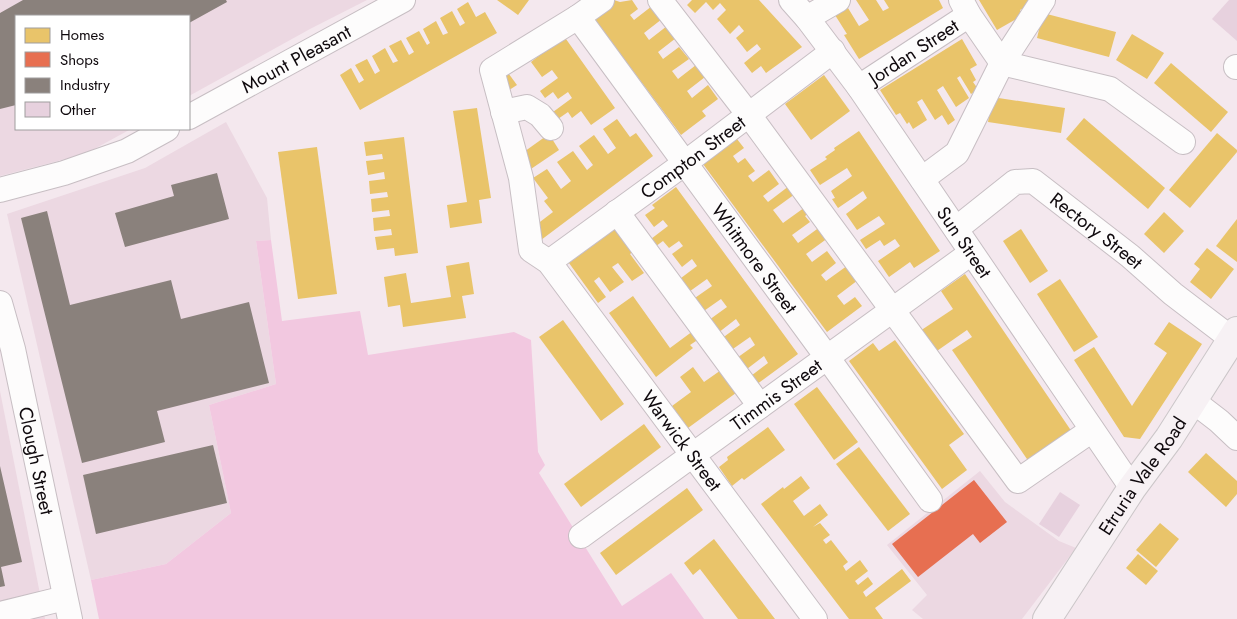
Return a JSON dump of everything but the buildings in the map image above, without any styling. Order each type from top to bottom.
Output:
[{"type":"main road","name":"Etruria Vale Road","points":[[1047,619],[1132,488],[1169,438],[1234,335]]},
{"type":"street","name":"Mount Pleasant","points":[[190,116],[403,0]]},
{"type":"street","points":[[578,17],[602,0]]},
{"type":"street","points":[[660,0],[749,114],[1018,481],[1092,430]]},
{"type":"street","name":"Sun Street","points":[[791,0],[833,51],[859,87],[1132,488]]},
{"type":"street","points":[[807,18],[838,0]]},
{"type":"street","points":[[922,179],[957,153],[1002,63],[1043,0]]},
{"type":"street","points":[[965,8],[1002,63],[1110,89],[1183,142]]},
{"type":"street","name":"Jordan Street","points":[[859,87],[965,8]]},
{"type":"street","name":"Warwick Street","points":[[578,17],[492,70],[521,178],[531,250],[549,262],[815,619]]},
{"type":"street","name":"Whitmore Street","points":[[578,17],[828,357],[930,500]]},
{"type":"street","name":"Compton Street","points":[[549,262],[685,163],[833,51]]},
{"type":"street","points":[[503,112],[527,107],[540,115],[551,128]]},
{"type":"street","points":[[0,190],[64,173],[127,151],[165,130]]},
{"type":"street","name":"Rectory Street","points":[[956,230],[1015,182],[1033,181],[1130,256],[1172,294],[1234,335]]},
{"type":"street","points":[[617,212],[760,406]]},
{"type":"street","name":"Timmis Street","points":[[582,536],[971,253]]},
{"type":"street","name":"Clough Street","points":[[0,303],[15,358],[68,608]]},
{"type":"street","points":[[1193,401],[1237,438]]},
{"type":"street","points":[[0,614],[68,608]]},
{"type":"shaded area","points":[[0,0],[367,0],[310,29],[190,95],[190,15],[15,15],[15,130],[129,130],[85,154],[0,176]]},
{"type":"shaded area","points":[[226,122],[267,198],[271,240],[256,241],[276,384],[209,405],[231,513],[166,564],[91,580],[7,214],[145,168]]},
{"type":"shaded area","points":[[271,240],[282,321],[360,311],[368,355],[514,332],[531,340],[538,452],[545,465],[539,473],[622,606],[671,573],[704,619],[99,619],[91,580],[166,564],[231,513],[209,405],[276,384],[256,241]]},
{"type":"shaded area","points":[[0,391],[42,604],[45,619],[0,619]]},
{"type":"shaded area","points":[[980,471],[1005,502],[1059,541],[1076,548],[1022,619],[923,619],[912,610],[927,595],[887,545]]}]
